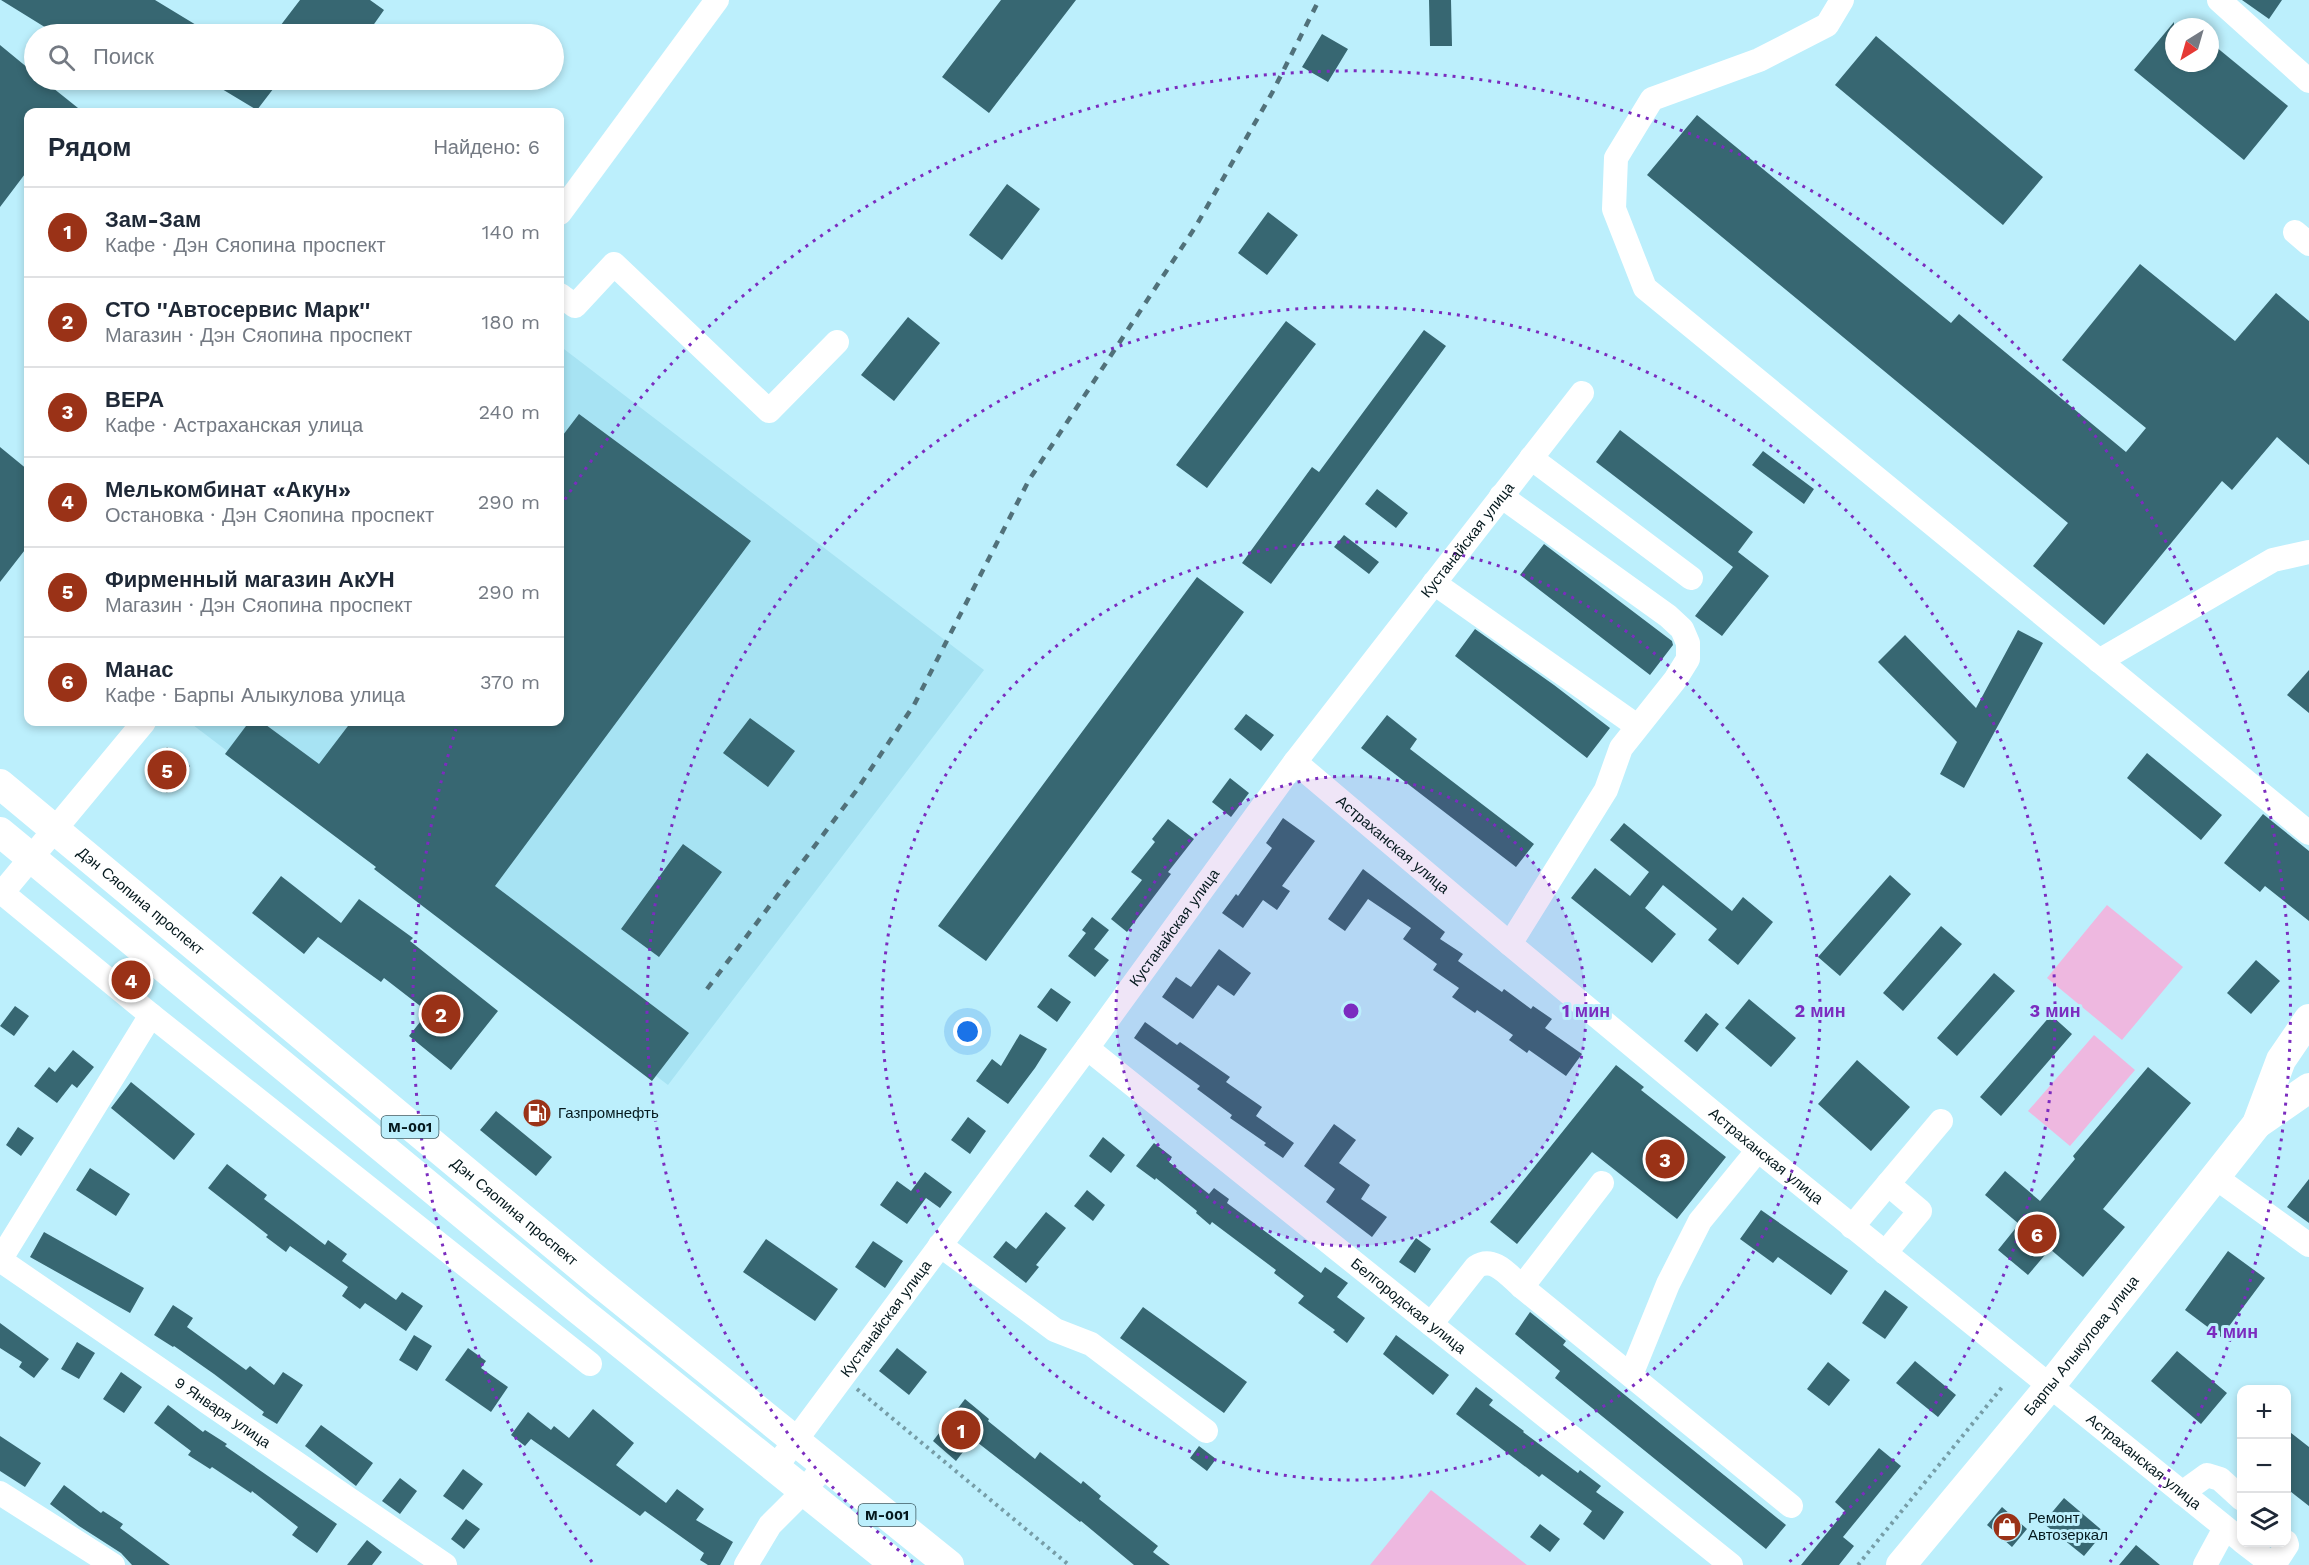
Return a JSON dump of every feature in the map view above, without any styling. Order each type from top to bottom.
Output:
[{"type":"main road","name":"Дэн Сяопина проспект","points":[[0,784],[600,1283],[949,1565]]},
{"type":"main road","name":"M-001","points":[[0,832],[578,1309],[896,1565]]},
{"type":"main road","name":"Барпы Алыкулова улица","points":[[1901,1565],[2050,1386],[2257,1124],[2281,1060],[2309,1018]]},
{"type":"main road","name":"Барпы Алыкулова улица","points":[[2257,1124],[2309,1088]]},
{"type":"street","points":[[564,208],[717,0]]},
{"type":"street","points":[[1842,0],[1827,25],[1759,60],[1652,99],[1616,158],[1614,209],[1645,288],[2309,833]]},
{"type":"street","points":[[2219,0],[2309,81]]},
{"type":"street","points":[[564,298],[575,306],[614,264],[769,411],[837,342]]},
{"type":"street","name":"Кустанайская улица","points":[[775,1468],[1087,1048],[1295,762],[1582,393]]},
{"type":"street","points":[[1531,458],[1691,578]]},
{"type":"street","points":[[1501,496],[1668,616],[1682,628],[1688,643],[1688,659],[1675,680],[1621,748],[1606,790],[1510,944]]},
{"type":"street","points":[[2099,661],[2273,560],[2309,552]]},
{"type":"street","points":[[1434,583],[1638,726]]},
{"type":"street","points":[[141,726],[32,858],[1,892],[151,1015],[590,1364]]},
{"type":"street","name":"Астраханская улица","points":[[1295,762],[1758,1150],[2237,1537]]},
{"type":"street","points":[[0,1260],[151,1015]]},
{"type":"street","name":"Белгородская улица","points":[[1087,1048],[1731,1565]]},
{"type":"street","points":[[1852,1227],[1941,1121]]},
{"type":"street","points":[[1631,1376],[1668,1284],[1700,1221],[1758,1150]]},
{"type":"street","points":[[2216,1177],[2309,1245]]},
{"type":"street","points":[[1522,1287],[1602,1183]]},
{"type":"street","points":[[1885,1253],[1920,1211],[1888,1184]]},
{"type":"street","points":[[940,1245],[1055,1330],[1091,1344],[1206,1431]]},
{"type":"street","name":"9 Января улица","points":[[0,1260],[445,1565]]},
{"type":"street","points":[[1431,1324],[1476,1267],[1482,1263],[1499,1267],[1791,1506]]},
{"type":"street","points":[[746,1565],[770,1525],[804,1491],[825,1465]]},
{"type":"street","points":[[2182,1494],[2207,1475],[2220,1479],[2237,1495]]},
{"type":"street","points":[[0,1493],[114,1565]]},
{"type":"street","points":[[2205,1565],[2237,1537]]},
{"type":"street","name":"Астраханская улица","points":[[2250,1547],[2274,1565]]},
{"type":"street","points":[[2274,1565],[2286,1547]]},
{"type":"path","points":[[842,1377],[1069,1565]]},
{"type":"path","points":[[1858,1565],[2003,1386]]},
{"type":"shaded area","points":[[564,349],[984,670],[668,1085],[194,726],[564,726]]},
{"type":"shaded area","points":[[2107,905],[2183,967],[2122,1040],[2047,978]]},
{"type":"shaded area","points":[[2094,1035],[2135,1070],[2070,1146],[2028,1111]]},
{"type":"shaded area","points":[[1431,1490],[1527,1565],[1370,1565]]},
{"type":"building","points":[[1,0],[155,0],[195,24],[40,24]]},
{"type":"building","points":[[300,0],[370,0],[384,10],[374,24],[282,24]]},
{"type":"building","points":[[1001,0],[1076,0],[989,113],[942,77]]},
{"type":"building","points":[[1429,0],[1451,0],[1452,46],[1430,46]]},
{"type":"building","points":[[2242,0],[2282,0],[2269,19]]},
{"type":"building","points":[[2165,33],[2165,72],[2219,72],[2219,49],[2288,106],[2244,160],[2134,70]]},
{"type":"building","points":[[1322,34],[1348,49],[1328,82],[1302,67]]},
{"type":"building","points":[[1876,36],[2043,177],[2003,225],[1835,85]]},
{"type":"building","points":[[0,45],[24,65],[24,90],[56,90],[78,108],[24,108],[24,175],[0,207]]},
{"type":"building","points":[[224,90],[272,90],[259,108],[254,108]]},
{"type":"building","points":[[1697,115],[1951,323],[1959,314],[2126,452],[2146,428],[2062,360],[2140,264],[2235,341],[2276,293],[2309,321],[2309,465],[2277,437],[2232,490],[2222,481],[2104,625],[2033,566],[2068,523],[1647,175]]},
{"type":"building","points":[[1007,184],[1040,209],[1002,260],[969,235]]},
{"type":"building","points":[[1268,212],[1298,235],[1267,275],[1238,253]]},
{"type":"building","points":[[908,317],[940,343],[894,401],[861,375]]},
{"type":"building","points":[[1286,321],[1316,344],[1207,488],[1176,465]]},
{"type":"building","points":[[1424,330],[1446,346],[1271,584],[1242,563],[1312,467],[1319,472]]},
{"type":"building","points":[[579,414],[751,541],[495,886],[689,1033],[652,1081],[374,869],[376,867],[225,754],[246,726],[267,726],[319,764],[348,726],[564,726],[564,434]]},
{"type":"building","points":[[1620,430],[1753,532],[1738,552],[1769,576],[1722,636],[1695,616],[1733,567],[1596,462]]},
{"type":"building","points":[[0,447],[24,467],[24,551],[0,582]]},
{"type":"building","points":[[1763,451],[1814,489],[1804,504],[1752,465]]},
{"type":"building","points":[[1377,489],[1408,513],[1396,528],[1365,504]]},
{"type":"building","points":[[1344,535],[1379,562],[1369,574],[1334,547]]},
{"type":"building","points":[[1544,544],[1672,641],[1673,645],[1650,675],[1520,575]]},
{"type":"building","points":[[1197,577],[1244,612],[986,961],[938,926]]},
{"type":"building","points":[[1475,629],[1610,728],[1587,758],[1455,656]]},
{"type":"building","points":[[2018,630],[2043,643],[1964,788],[1940,774],[1957,742],[1878,662],[1905,635],[1976,708]]},
{"type":"building","points":[[2309,670],[2309,713],[2287,695]]},
{"type":"building","points":[[1246,714],[1274,735],[1261,751],[1234,729]]},
{"type":"building","points":[[1387,715],[1417,739],[1410,749],[1534,844],[1516,867],[1361,748]]},
{"type":"building","points":[[750,718],[795,751],[768,787],[723,753]]},
{"type":"building","points":[[167,747],[190,766],[167,793],[145,774]]},
{"type":"building","points":[[2147,753],[2222,815],[2201,840],[2127,778]]},
{"type":"building","points":[[1230,778],[1249,793],[1231,817],[1212,802]]},
{"type":"building","points":[[2263,814],[2309,851],[2309,921],[2265,886],[2260,892],[2224,863]]},
{"type":"building","points":[[1283,818],[1315,841],[1282,886],[1290,891],[1277,910],[1263,900],[1243,928],[1222,913],[1236,894],[1238,896],[1272,848],[1266,843]]},
{"type":"building","points":[[1168,819],[1194,839],[1168,872],[1171,874],[1127,932],[1111,919],[1142,880],[1131,872],[1155,842],[1152,839]]},
{"type":"building","points":[[1624,823],[1732,911],[1743,897],[1773,922],[1738,965],[1708,940],[1717,929],[1663,885],[1645,908],[1676,934],[1652,963],[1571,898],[1595,868],[1630,896],[1649,872],[1610,840]]},
{"type":"building","points":[[683,844],[722,872],[659,957],[621,929]]},
{"type":"building","points":[[1363,869],[1445,932],[1440,939],[1463,954],[1458,961],[1502,992],[1504,989],[1531,1009],[1533,1006],[1552,1019],[1545,1028],[1582,1054],[1566,1076],[1529,1050],[1527,1053],[1509,1040],[1513,1035],[1477,1010],[1475,1013],[1452,997],[1459,988],[1433,970],[1437,964],[1403,939],[1411,928],[1368,899],[1345,931],[1328,919]]},
{"type":"building","points":[[1890,875],[1911,894],[1840,976],[1818,957]]},
{"type":"building","points":[[281,876],[341,923],[359,899],[413,938],[410,941],[498,1011],[451,1070],[409,1036],[428,1012],[384,978],[381,982],[318,937],[304,954],[252,913]]},
{"type":"building","points":[[1092,917],[1109,930],[1094,949],[1109,960],[1095,977],[1068,956],[1086,933],[1082,930]]},
{"type":"building","points":[[1941,926],[1962,944],[1903,1011],[1883,993]]},
{"type":"building","points":[[1219,949],[1251,973],[1234,996],[1218,985],[1193,1019],[1162,997],[1176,977],[1191,987]]},
{"type":"building","points":[[2256,960],[2280,981],[2251,1014],[2227,993]]},
{"type":"building","points":[[1994,973],[2015,991],[1957,1056],[1937,1038]]},
{"type":"building","points":[[1051,988],[1071,1002],[1057,1022],[1037,1007]]},
{"type":"building","points":[[1749,999],[1796,1038],[1771,1067],[1725,1028]]},
{"type":"building","points":[[15,1006],[29,1016],[14,1036],[0,1026]]},
{"type":"building","points":[[1706,1013],[1719,1024],[1697,1052],[1684,1041]]},
{"type":"building","points":[[2051,1015],[2072,1034],[2001,1116],[1980,1097]]},
{"type":"building","points":[[1145,1022],[1177,1045],[1180,1042],[1230,1077],[1226,1082],[1262,1107],[1256,1116],[1294,1143],[1283,1158],[1230,1118],[1232,1115],[1197,1089],[1200,1086],[1134,1038]]},
{"type":"building","points":[[1020,1034],[1047,1049],[1008,1104],[976,1081],[992,1059],[1001,1066]]},
{"type":"building","points":[[73,1050],[94,1067],[77,1088],[72,1084],[57,1103],[34,1086],[49,1067],[55,1072]]},
{"type":"building","points":[[1857,1060],[1910,1107],[1871,1151],[1818,1104]]},
{"type":"building","points":[[1616,1065],[1644,1087],[1641,1090],[1726,1157],[1677,1219],[1592,1152],[1517,1244],[1490,1222]]},
{"type":"building","points":[[2148,1067],[2191,1103],[2103,1209],[2125,1227],[2083,1277],[2050,1249],[2028,1275],[1998,1250],[2019,1224],[1985,1195],[2005,1171],[2040,1201],[2075,1159],[2073,1156]]},
{"type":"building","points":[[131,1082],[195,1134],[174,1160],[111,1108]]},
{"type":"building","points":[[496,1111],[552,1157],[536,1176],[480,1130]]},
{"type":"building","points":[[968,1117],[986,1131],[970,1154],[951,1140]]},
{"type":"building","points":[[1334,1124],[1356,1140],[1339,1163],[1370,1185],[1361,1199],[1387,1217],[1372,1237],[1326,1202],[1335,1189],[1304,1166]]},
{"type":"building","points":[[18,1127],[34,1138],[21,1156],[6,1145]]},
{"type":"building","points":[[1103,1137],[1125,1155],[1111,1173],[1089,1156]]},
{"type":"building","points":[[1154,1143],[1172,1157],[1169,1162],[1209,1194],[1214,1188],[1229,1199],[1227,1203],[1321,1273],[1325,1267],[1348,1283],[1337,1297],[1365,1318],[1347,1343],[1333,1332],[1335,1330],[1298,1303],[1304,1296],[1274,1273],[1276,1270],[1212,1222],[1210,1225],[1196,1213],[1197,1211],[1156,1178],[1155,1180],[1136,1166]]},
{"type":"building","points":[[227,1164],[267,1195],[264,1199],[325,1245],[328,1240],[347,1254],[342,1261],[396,1300],[402,1292],[423,1306],[406,1331],[365,1303],[360,1309],[342,1296],[348,1287],[290,1246],[286,1252],[208,1188]]},
{"type":"building","points":[[90,1168],[130,1194],[116,1216],[76,1190]]},
{"type":"building","points":[[925,1172],[952,1192],[940,1208],[926,1198],[907,1224],[880,1205],[897,1181],[911,1191]]},
{"type":"building","points":[[2309,1179],[2309,1223],[2287,1207]]},
{"type":"building","points":[[1087,1190],[1105,1205],[1093,1221],[1074,1206]]},
{"type":"building","points":[[1761,1210],[1848,1271],[1831,1295],[1778,1257],[1773,1263],[1740,1239]]},
{"type":"building","points":[[1046,1212],[1066,1228],[1036,1265],[1039,1267],[1026,1283],[993,1257],[1006,1241],[1016,1249]]},
{"type":"building","points":[[44,1232],[144,1288],[130,1313],[30,1257]]},
{"type":"building","points":[[1416,1238],[1431,1249],[1415,1273],[1399,1262]]},
{"type":"building","points":[[766,1239],[838,1289],[815,1321],[743,1272]]},
{"type":"building","points":[[873,1241],[903,1261],[885,1288],[855,1267]]},
{"type":"building","points":[[2228,1251],[2265,1278],[2221,1337],[2185,1310]]},
{"type":"building","points":[[1885,1290],[1908,1307],[1885,1339],[1862,1323]]},
{"type":"building","points":[[173,1305],[193,1318],[187,1327],[246,1370],[250,1366],[274,1385],[283,1372],[303,1385],[277,1424],[262,1415],[264,1412],[214,1374],[154,1335]]},
{"type":"building","points":[[1143,1307],[1247,1382],[1224,1413],[1120,1338]]},
{"type":"building","points":[[1530,1312],[1566,1341],[1563,1345],[1786,1525],[1766,1549],[1555,1378],[1560,1371],[1515,1334]]},
{"type":"building","points":[[0,1323],[49,1359],[34,1378],[19,1367],[22,1362],[0,1348]]},
{"type":"building","points":[[414,1335],[432,1346],[417,1371],[399,1360]]},
{"type":"building","points":[[1396,1335],[1449,1375],[1433,1395],[1383,1354]]},
{"type":"building","points":[[77,1342],[95,1353],[79,1379],[61,1369]]},
{"type":"building","points":[[468,1348],[486,1361],[481,1368],[508,1387],[491,1412],[445,1380]]},
{"type":"building","points":[[897,1348],[927,1372],[909,1395],[879,1371]]},
{"type":"building","points":[[2177,1351],[2227,1393],[2201,1424],[2151,1381]]},
{"type":"building","points":[[1915,1361],[1956,1395],[1938,1417],[1896,1383]]},
{"type":"building","points":[[1828,1362],[1850,1380],[1829,1406],[1807,1389]]},
{"type":"building","points":[[121,1372],[142,1387],[124,1413],[103,1399]]},
{"type":"building","points":[[1476,1387],[1493,1400],[1489,1405],[1578,1473],[1580,1470],[1601,1486],[1596,1492],[1624,1512],[1604,1540],[1583,1524],[1592,1511],[1542,1474],[1539,1477],[1456,1414]]},
{"type":"building","points":[[965,1399],[1035,1459],[1040,1452],[1081,1484],[1083,1481],[1101,1496],[1099,1499],[1158,1546],[1153,1552],[1170,1565],[1134,1565],[1081,1521],[973,1439],[956,1461],[933,1441]]},
{"type":"building","points":[[168,1405],[203,1432],[205,1430],[227,1444],[225,1446],[337,1524],[317,1553],[292,1535],[298,1527],[252,1491],[251,1493],[212,1467],[210,1469],[188,1455],[191,1451],[154,1423]]},
{"type":"building","points":[[593,1409],[634,1443],[616,1465],[666,1503],[677,1489],[704,1509],[696,1520],[733,1542],[720,1565],[708,1565],[700,1560],[704,1553],[645,1511],[640,1516],[531,1439],[525,1446],[511,1435],[528,1412],[551,1430],[554,1426],[569,1438]]},
{"type":"building","points":[[321,1425],[373,1463],[356,1486],[305,1446]]},
{"type":"building","points":[[2291,1433],[2309,1447],[2309,1506],[2291,1492]]},
{"type":"building","points":[[0,1436],[41,1463],[25,1487],[0,1471]]},
{"type":"building","points":[[1199,1446],[1216,1459],[1207,1471],[1190,1458]]},
{"type":"building","points":[[1879,1448],[1901,1466],[1843,1537],[1854,1546],[1839,1565],[1801,1565],[1845,1511],[1835,1502]]},
{"type":"building","points":[[463,1469],[483,1484],[463,1510],[443,1496]]},
{"type":"building","points":[[400,1478],[417,1491],[400,1514],[382,1501]]},
{"type":"building","points":[[64,1485],[101,1513],[103,1511],[123,1524],[120,1528],[170,1565],[132,1565],[121,1553],[79,1526],[50,1504]]},
{"type":"building","points":[[2064,1498],[2104,1532],[2084,1556],[2043,1523]]},
{"type":"building","points":[[2002,1507],[2027,1529],[2012,1547],[1987,1525]]},
{"type":"building","points":[[466,1519],[480,1529],[464,1549],[451,1539]]},
{"type":"building","points":[[1540,1524],[1560,1539],[1550,1552],[1530,1537]]},
{"type":"building","points":[[367,1540],[382,1552],[372,1565],[347,1565]]},
{"type":"building","points":[[2136,1545],[2160,1565],[2119,1565]]},
{"type":"railway","points":[[707,989],[856,791],[914,705],[1029,480],[1196,226],[1272,93],[1319,0]]},
{"type":"place","name":"Фирменный магазин АкУН","points":[[167,770]]},
{"type":"place","name":"Мелькомбинат «Акун»","points":[[131,980]]},
{"type":"place","name":"СТО ''Автосервис Марк''","points":[[441,1014]]},
{"type":"place","name":"Газпромнефть","points":[[537,1113]]},
{"type":"place","name":"ВЕРА","points":[[1665,1159]]},
{"type":"place","name":"Манас","points":[[2037,1234]]},
{"type":"place","name":"Зам-Зам","points":[[961,1430]]},
{"type":"place","name":"Ремонт Автозеркал","points":[[2007,1527]]}]
